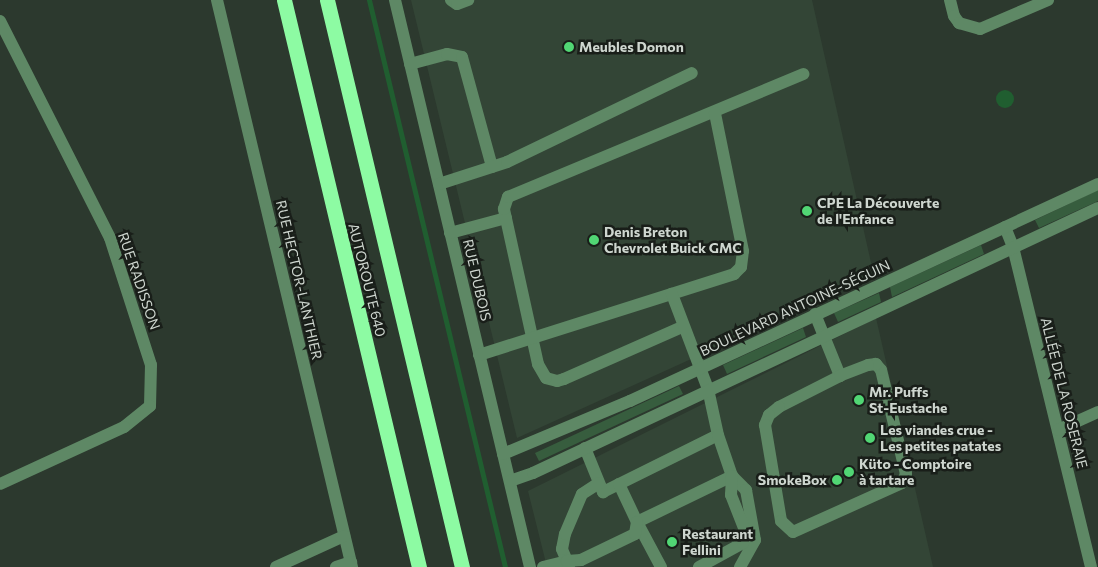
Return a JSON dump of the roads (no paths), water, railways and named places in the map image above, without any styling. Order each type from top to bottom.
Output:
[{"type":"highway","name":"AUTOROUTE 640","points":[[284,0],[419,567]]},
{"type":"highway","name":"AUTOROUTE 640","points":[[327,0],[462,567]]},
{"type":"street","name":"RUE HECTOR-LANTHIER","points":[[217,0],[351,564]]},
{"type":"street","name":"RUE DUBOIS","points":[[395,0],[530,567]]},
{"type":"street","points":[[451,0],[457,4],[468,0]]},
{"type":"street","points":[[950,0],[954,16],[965,26],[980,29],[1048,0]]},
{"type":"street","name":"RUE RADISSON","points":[[0,21],[110,238],[151,365],[150,406],[124,427],[0,484]]},
{"type":"street","points":[[410,64],[447,54],[462,57],[492,167]]},
{"type":"street","points":[[439,184],[492,167],[692,73]]},
{"type":"street","points":[[682,327],[556,381],[546,378],[542,372],[533,338],[504,209],[508,198],[514,193],[715,113],[803,74]]},
{"type":"street","points":[[479,354],[734,274],[741,267],[743,252],[715,113]]},
{"type":"street","name":"BOULEVARD ANTOINE-SÉGUIN","points":[[503,454],[532,445],[700,369],[1098,184]]},
{"type":"street","points":[[510,481],[1098,208]]},
{"type":"street","points":[[450,232],[506,218]]},
{"type":"street","name":"ALLÉE DE LA ROSERAIE","points":[[1005,227],[1013,247],[1091,567]]},
{"type":"street","points":[[672,294],[682,327],[708,389],[718,435],[732,476],[731,495],[746,532],[743,543],[699,567]]},
{"type":"street","points":[[815,314],[840,376]]},
{"type":"street","points":[[876,364],[881,370],[906,474],[902,483],[793,532],[781,521],[765,425],[769,416],[779,407],[840,376],[868,365],[876,364]]},
{"type":"street","points":[[1058,430],[1098,412]]},
{"type":"street","points":[[584,448],[603,492],[718,435]]},
{"type":"street","points":[[637,522],[732,476]]},
{"type":"street","points":[[732,476],[746,490],[755,540],[740,567]]},
{"type":"street","points":[[568,564],[562,549],[565,534],[582,494],[600,483]]},
{"type":"street","points":[[619,484],[661,567]]},
{"type":"street","points":[[543,567],[568,564],[581,560],[635,534],[637,522]]},
{"type":"street","points":[[276,567],[344,536]]},
{"type":"street","points":[[336,567],[351,564]]},
{"type":"waterway","points":[[369,0],[505,567]]},
{"type":"place","name":"Meubles Domon","points":[[569,47]]},
{"type":"place","name":"CPE La Découverte de l'Enfance","points":[[807,211]]},
{"type":"place","name":"Denis Breton Chevrolet Buick GMC","points":[[594,240]]},
{"type":"place","name":"Mr. Puffs St-Eustache","points":[[859,400]]},
{"type":"place","name":"Les viandes crue - Les petites patates","points":[[870,438]]},
{"type":"place","name":"Küto - Comptoire à tartare","points":[[849,472]]},
{"type":"place","name":"SmokeBox","points":[[837,480]]},
{"type":"place","name":"Restaurant Fellini","points":[[672,542]]}]
